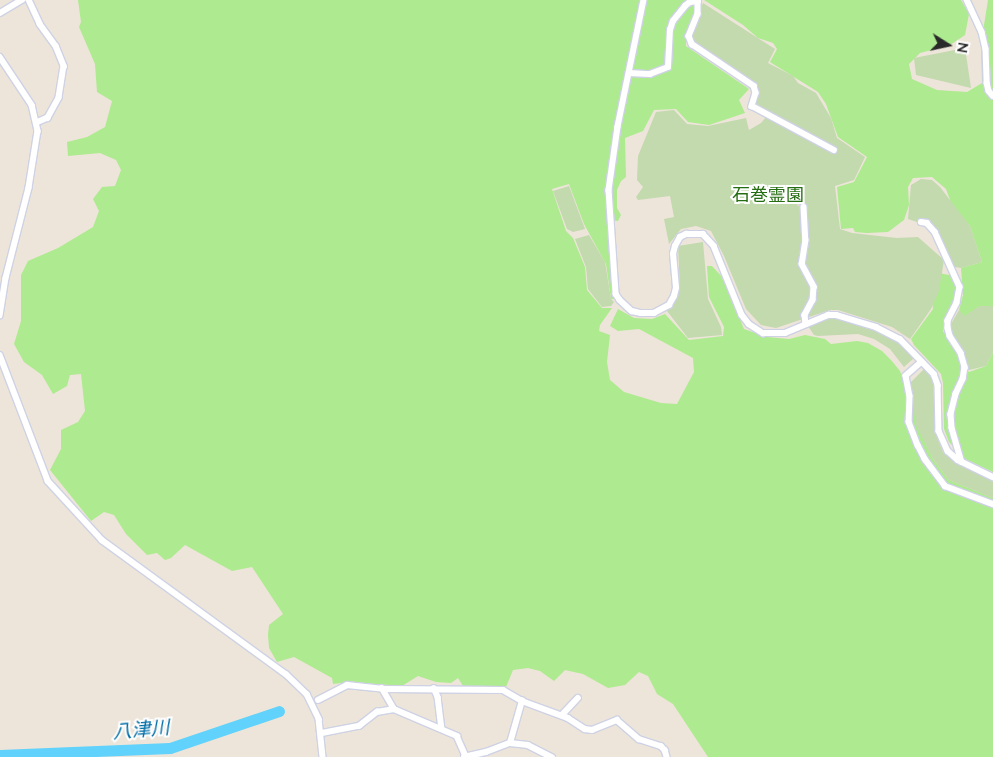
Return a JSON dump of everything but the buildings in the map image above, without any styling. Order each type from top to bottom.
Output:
[{"type":"street","points":[[0,13],[22,0]]},
{"type":"street","points":[[29,0],[40,24],[56,46],[64,66],[59,98],[48,118],[37,123]]},
{"type":"street","points":[[644,0],[609,190],[616,294],[620,300],[632,311],[641,313],[654,313],[669,305],[676,288],[673,254],[675,246],[680,238],[686,234],[695,232],[703,234],[714,246],[742,315],[749,324],[763,333],[775,334],[828,315],[836,315],[876,326],[900,339],[934,374],[938,385],[939,431],[941,440],[948,451],[962,462],[993,477]]},
{"type":"street","points":[[967,0],[982,32],[986,49],[987,83],[993,96]]},
{"type":"street","points":[[629,74],[650,74],[668,67],[670,30],[673,21],[678,12],[690,2],[698,1],[698,14],[689,36],[692,44],[754,86],[756,93],[752,106],[834,150]]},
{"type":"street","points":[[0,57],[25,92],[37,123],[36,154],[6,278],[0,316]]},
{"type":"street","points":[[804,208],[806,240],[802,264],[814,287],[813,300],[805,315],[806,324]]},
{"type":"street","points":[[921,222],[927,223],[935,232],[960,286],[957,304],[948,321],[948,328],[950,336],[961,353],[965,366],[963,379],[956,394],[951,414],[952,428],[962,462]]},
{"type":"street","points":[[0,356],[43,472],[52,486],[102,540],[300,686],[315,708],[322,733],[323,757]]},
{"type":"street","points":[[922,362],[906,376],[910,396],[908,422],[918,445],[945,486],[993,504]]},
{"type":"street","points":[[318,700],[347,685],[382,688],[503,690],[522,700],[562,715],[585,729],[592,730],[618,720],[639,739],[661,746],[666,750],[667,757]]},
{"type":"street","points":[[382,688],[394,709]]},
{"type":"street","points":[[434,688],[438,696],[442,729]]},
{"type":"street","points":[[562,715],[578,698]]},
{"type":"street","points":[[510,743],[522,700]]},
{"type":"street","points":[[322,733],[359,726],[378,712],[394,709],[457,736],[465,757],[487,755],[510,743],[528,745],[552,757]]},
{"type":"green space","points":[[78,0],[702,0],[695,10],[686,38],[686,46],[749,89],[739,100],[745,113],[709,125],[688,122],[676,109],[654,110],[643,131],[625,138],[626,177],[621,181],[617,190],[617,208],[621,215],[618,221],[607,220],[614,299],[611,299],[606,264],[584,224],[569,184],[552,189],[566,231],[573,238],[585,267],[587,290],[602,308],[612,308],[600,325],[599,331],[610,335],[607,362],[610,380],[624,392],[661,403],[677,404],[694,372],[693,358],[639,329],[618,331],[610,326],[618,309],[634,318],[652,319],[665,314],[689,340],[723,336],[724,327],[709,297],[707,266],[712,266],[723,278],[744,329],[767,337],[789,339],[805,335],[825,339],[831,344],[857,341],[868,343],[882,351],[900,371],[906,387],[910,383],[919,430],[933,459],[949,480],[993,498],[993,757],[708,757],[673,704],[657,694],[648,676],[639,672],[625,685],[608,688],[583,674],[565,670],[554,681],[540,671],[528,668],[513,670],[506,687],[463,686],[458,678],[451,683],[436,682],[418,676],[402,686],[350,682],[333,684],[332,678],[294,657],[277,662],[269,648],[269,625],[283,614],[252,567],[232,571],[185,545],[171,558],[165,560],[157,553],[147,555],[126,534],[114,515],[104,512],[91,521],[50,470],[61,449],[61,430],[78,422],[85,411],[81,374],[70,375],[67,386],[53,394],[42,375],[24,362],[14,344],[21,321],[21,275],[28,261],[58,248],[93,227],[99,211],[93,199],[102,187],[115,186],[121,170],[116,160],[100,153],[68,156],[67,142],[87,137],[105,127],[112,101],[97,92],[95,64],[79,27],[81,22]]},
{"type":"green space","points":[[704,0],[961,0],[969,14],[965,35],[950,45],[920,53],[909,64],[912,79],[937,90],[967,92],[982,83],[981,46],[988,0],[993,0],[993,306],[980,306],[964,317],[959,310],[963,295],[961,268],[982,262],[970,226],[952,205],[946,189],[932,177],[913,178],[908,187],[909,205],[904,220],[888,232],[867,233],[855,232],[853,228],[841,229],[837,187],[854,182],[867,157],[838,137],[826,104],[818,92],[770,62],[777,49],[773,43],[758,38],[743,25]]},
{"type":"green space","name":"石巻霊園","points":[[703,3],[775,49],[768,63],[793,76],[798,83],[816,93],[831,118],[837,138],[865,157],[854,180],[835,186],[840,229],[852,233],[897,238],[918,237],[944,260],[939,291],[931,309],[910,339],[892,327],[838,310],[830,310],[776,328],[761,325],[746,309],[724,256],[711,231],[696,226],[681,229],[669,244],[664,219],[674,217],[670,196],[638,200],[636,197],[643,187],[637,180],[638,156],[656,112],[674,110],[687,124],[708,126],[746,118],[749,130],[761,123],[767,116],[749,107],[754,93],[753,88],[688,42],[687,37]]},
{"type":"green space","points":[[965,48],[971,88],[916,75],[914,58]]},
{"type":"green space","points":[[921,179],[932,180],[940,187],[970,226],[982,262],[961,268],[955,267],[933,226],[921,219],[920,223],[908,219],[911,185]]},
{"type":"green space","points":[[569,186],[585,229],[573,232],[567,229],[553,191]]},
{"type":"green space","points":[[825,228],[935,269],[943,274],[950,275],[956,281],[958,289],[956,302],[944,320],[943,331],[959,356],[962,365],[969,372],[986,366],[993,352],[993,472],[965,459],[949,442],[944,429],[943,383],[941,374],[914,345],[911,339],[933,309],[931,295]]},
{"type":"green space","points":[[589,235],[605,262],[611,299],[614,302],[611,306],[602,307],[588,289],[586,267],[575,239]]},
{"type":"green space","points":[[703,242],[708,299],[721,327],[722,335],[688,338],[667,311],[677,297],[680,288],[678,246]]},
{"type":"green space","points":[[980,306],[993,306],[993,352],[986,366],[969,370],[962,351],[951,333],[950,326],[959,310],[964,316]]},
{"type":"green space","points":[[834,317],[878,330],[894,339],[914,358],[904,367],[890,349],[874,339],[858,334],[818,336],[814,335],[808,326]]},
{"type":"green space","points":[[924,369],[933,380],[936,435],[943,452],[955,463],[993,480],[993,498],[949,480],[933,459],[916,425],[910,383]]},
{"type":"shaded area","points":[[796,184],[803,195],[806,207],[797,206],[793,185]]},
{"type":"waterway","name":"八津川","points":[[0,755],[170,748],[279,711]]}]
